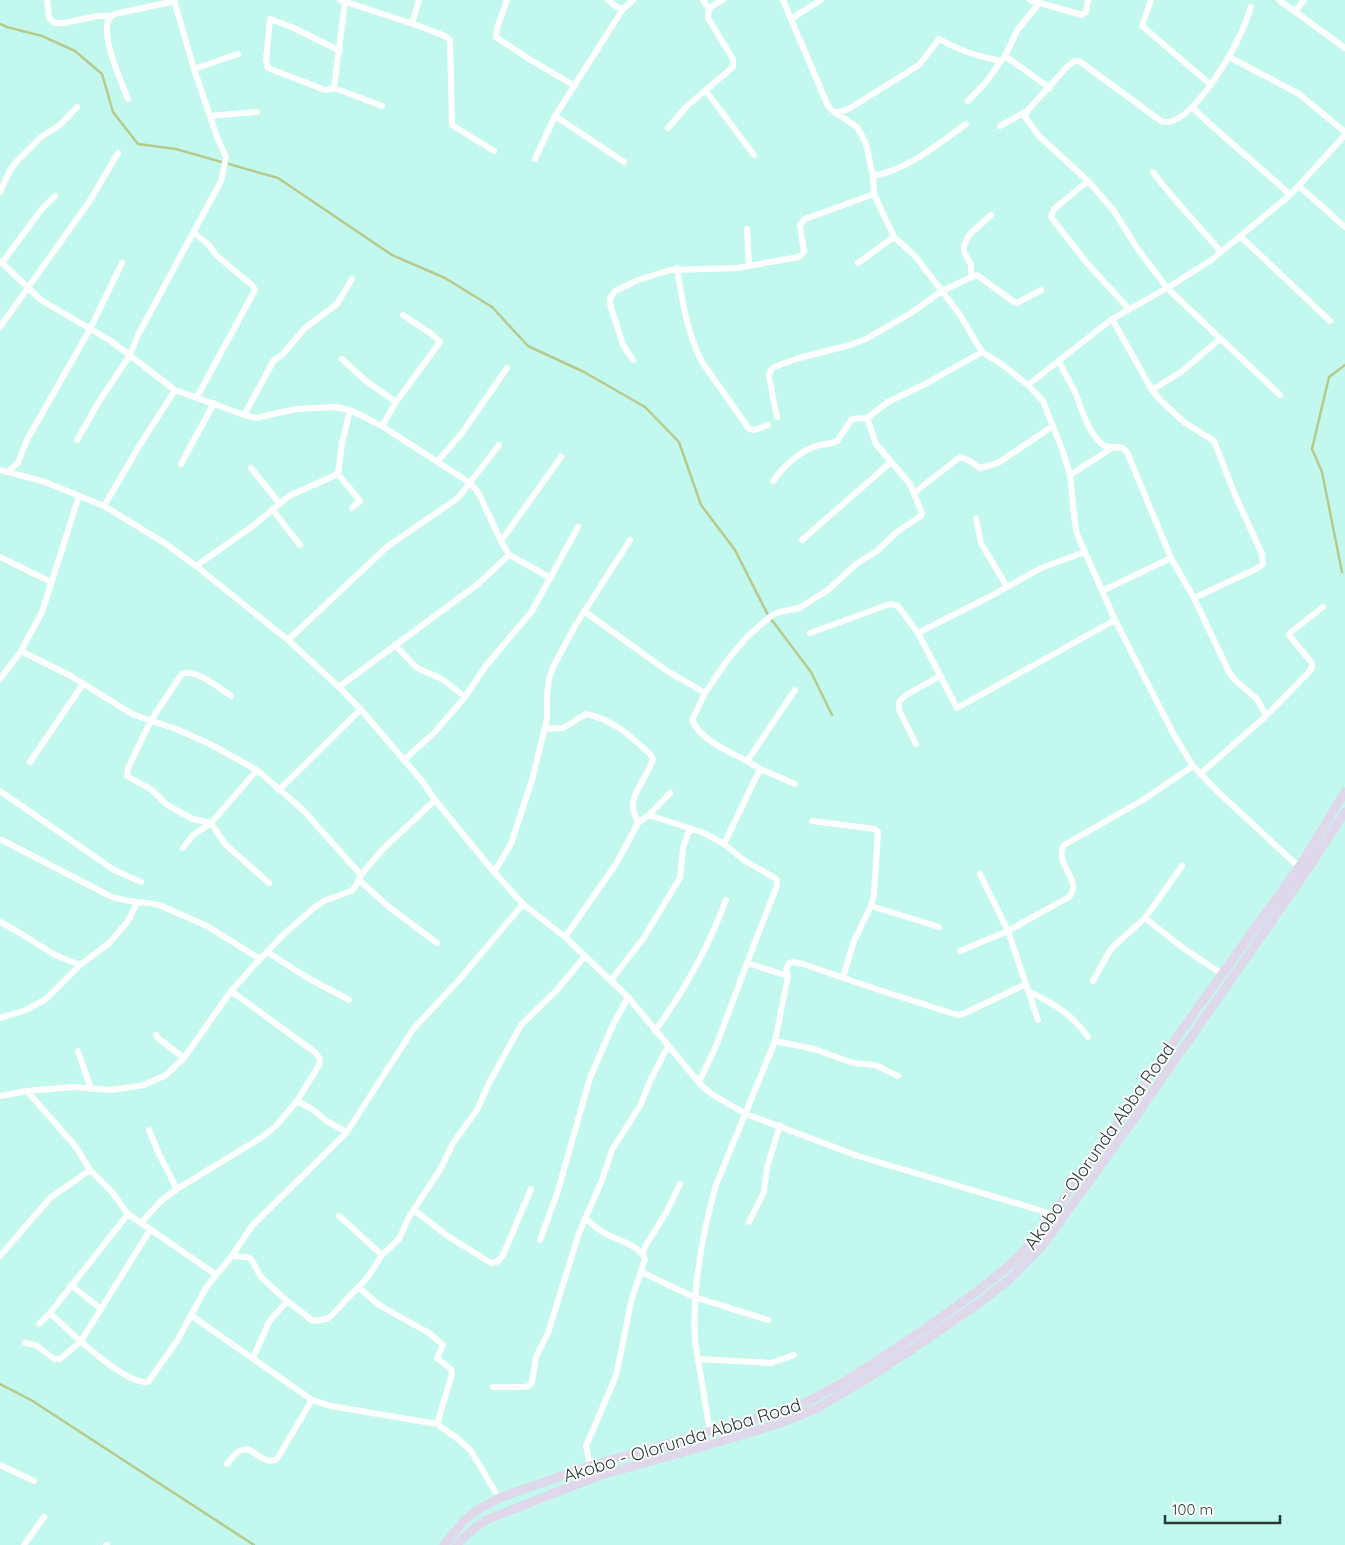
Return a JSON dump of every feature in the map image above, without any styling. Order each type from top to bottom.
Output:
[{"type":"main road","name":"Akobo - Olorunda Abba Road","points":[[444,1545],[474,1512],[499,1498],[590,1466],[799,1406],[864,1370],[926,1328],[1002,1272],[1036,1238],[1299,867],[1345,792]]},
{"type":"main road","name":"Akobo - Olorunda Abba Road","points":[[456,1545],[479,1525],[506,1511],[598,1476],[712,1444],[800,1416],[816,1409],[868,1378],[999,1288],[1044,1245],[1306,872],[1345,812]]},
{"type":"main road","points":[[864,1370],[868,1378]]},
{"type":"street","points":[[47,0],[48,18],[55,23],[66,23],[97,16],[110,16],[174,1],[194,70],[226,157],[221,181],[138,335],[130,355],[100,400],[77,440]]},
{"type":"street","points":[[412,23],[419,0]]},
{"type":"street","points":[[507,0],[497,28],[496,37],[575,86]]},
{"type":"street","points":[[608,0],[623,9]]},
{"type":"street","points":[[535,158],[555,116],[623,9],[633,0]]},
{"type":"street","points":[[710,7],[723,0]]},
{"type":"street","points":[[783,0],[828,106],[835,113],[857,127],[866,144],[873,176],[874,194],[894,237],[915,256],[942,290],[960,315],[982,352],[1000,363],[1028,385],[1043,401],[1070,475],[1074,522],[1085,552],[1115,620],[1174,736],[1200,774],[1299,867]]},
{"type":"street","points":[[791,19],[821,0]]},
{"type":"street","points":[[1030,0],[1082,15],[1086,12],[1088,0]]},
{"type":"street","points":[[1151,0],[1142,26],[1144,29],[1210,84]]},
{"type":"street","points":[[1279,0],[1345,48]]},
{"type":"street","points":[[1295,12],[1304,0]]},
{"type":"street","points":[[334,88],[340,51],[342,1],[412,23],[445,36],[450,40],[452,125],[494,150]]},
{"type":"street","points":[[704,1],[710,7]]},
{"type":"street","points":[[968,101],[986,82],[1003,59],[1018,29],[1040,2]]},
{"type":"street","points":[[668,128],[686,107],[731,69],[734,63],[734,59],[708,18],[710,7]]},
{"type":"street","points":[[1000,126],[1027,111],[1050,88],[1068,66],[1075,61],[1079,61],[1161,121],[1171,122],[1193,108],[1229,57],[1239,38],[1251,7]]},
{"type":"street","points":[[110,16],[106,28],[112,58],[128,99]]},
{"type":"street","points":[[340,51],[294,28],[270,19],[266,60],[268,68],[324,90],[334,88],[382,106]]},
{"type":"street","points":[[835,113],[855,105],[919,65],[939,39],[962,50],[1003,59],[1050,88]]},
{"type":"street","points":[[194,70],[238,54]]},
{"type":"street","points":[[1028,385],[1112,318],[1167,288],[1210,261],[1290,195],[1345,134],[1299,94],[1229,57]]},
{"type":"street","points":[[706,91],[754,155]]},
{"type":"street","points":[[0,192],[10,170],[19,159],[41,137],[60,125],[77,107]]},
{"type":"street","points":[[1193,108],[1232,145],[1290,195]]},
{"type":"street","points":[[1027,111],[1026,117],[1039,136],[1088,181],[1114,211],[1137,248],[1167,288],[1280,395]]},
{"type":"street","points":[[210,116],[257,112]]},
{"type":"street","points":[[555,116],[624,162]]},
{"type":"street","points":[[873,176],[891,172],[905,165],[966,124]]},
{"type":"street","points":[[0,327],[29,289],[89,202],[118,153]]},
{"type":"street","points":[[1153,172],[1169,195],[1194,219],[1220,251]]},
{"type":"street","points":[[1088,181],[1054,209],[1051,217],[1086,262],[1129,309]]},
{"type":"street","points":[[1299,186],[1345,227]]},
{"type":"street","points":[[633,360],[623,345],[610,304],[615,291],[638,280],[678,268],[710,269],[749,266],[799,258],[804,252],[800,225],[802,222],[874,194]]},
{"type":"street","points":[[55,196],[41,210],[1,262],[41,300],[103,336],[175,390],[256,418],[296,409],[335,407],[350,410],[382,426],[470,483],[478,492],[500,541],[509,556],[550,578]]},
{"type":"street","points":[[972,277],[971,265],[964,252],[964,244],[969,235],[991,215]]},
{"type":"street","points":[[747,229],[749,266]]},
{"type":"street","points":[[194,233],[208,244],[217,256],[252,285],[255,290],[197,397]]},
{"type":"street","points":[[1240,236],[1330,321]]},
{"type":"street","points":[[858,264],[894,237]]},
{"type":"street","points":[[7,472],[18,463],[27,440],[90,330],[122,263]]},
{"type":"street","points":[[678,268],[686,318],[702,362],[750,429],[755,430],[768,425]]},
{"type":"street","points":[[777,417],[769,377],[770,371],[774,367],[798,358],[866,339],[911,313],[942,290],[977,275],[1017,303],[1041,290]]},
{"type":"street","points":[[244,415],[274,360],[283,354],[305,328],[336,304],[352,279]]},
{"type":"street","points":[[382,426],[396,402],[440,342],[433,335],[403,315]]},
{"type":"street","points":[[1112,318],[1152,390],[1176,416],[1214,441],[1235,495],[1264,560],[1263,564],[1258,568],[1194,598]]},
{"type":"street","points":[[1152,390],[1181,372],[1220,339]]},
{"type":"street","points":[[773,481],[788,464],[809,449],[837,441],[852,419],[867,418],[888,402],[929,382],[982,352]]},
{"type":"street","points":[[342,358],[366,381],[396,402]]},
{"type":"street","points":[[1059,361],[1075,393],[1089,428],[1104,446],[1124,448],[1127,452],[1171,558],[1194,598],[1229,672],[1234,679],[1257,699],[1266,716]]},
{"type":"street","points":[[438,462],[462,433],[508,368]]},
{"type":"street","points":[[104,506],[175,390]]},
{"type":"street","points":[[181,464],[214,403]]},
{"type":"street","points":[[350,410],[342,443],[338,474],[360,501],[352,508]]},
{"type":"street","points":[[795,784],[760,769],[748,760],[714,742],[696,727],[692,720],[705,693],[744,640],[772,615],[799,608],[828,590],[856,564],[920,516],[922,510],[905,476],[876,444],[867,418]]},
{"type":"street","points":[[914,493],[960,457],[980,468],[998,463],[1052,426]]},
{"type":"street","points":[[288,640],[388,546],[458,498],[499,445]]},
{"type":"street","points":[[1070,475],[1112,448]]},
{"type":"street","points":[[500,541],[561,457]]},
{"type":"street","points":[[802,540],[892,462]]},
{"type":"street","points":[[251,468],[280,504]]},
{"type":"street","points":[[0,470],[45,482],[104,506],[166,544],[288,640],[361,709],[422,781],[435,800],[494,872],[524,904],[565,937],[628,997],[699,1082],[713,1095],[746,1114],[780,1125],[858,1156],[1052,1214]]},
{"type":"street","points":[[196,566],[253,526],[296,491],[338,474]]},
{"type":"street","points":[[0,679],[21,651],[42,612],[78,496]]},
{"type":"street","points":[[272,510],[300,545]]},
{"type":"street","points":[[976,518],[981,543],[1007,587]]},
{"type":"street","points":[[404,760],[435,732],[465,697],[485,667],[532,612],[578,527]]},
{"type":"street","points":[[494,872],[511,844],[517,829],[547,719],[549,678],[561,649],[630,540]]},
{"type":"street","points":[[918,632],[1041,568],[1085,552]]},
{"type":"street","points":[[339,687],[478,584],[509,556]]},
{"type":"street","points":[[0,557],[51,582]]},
{"type":"street","points":[[1102,591],[1171,558]]},
{"type":"street","points":[[810,633],[890,604],[898,606],[918,632],[957,708],[1115,620]]},
{"type":"street","points":[[1200,774],[1266,716],[1312,667],[1312,663],[1289,636],[1291,632],[1323,607]]},
{"type":"street","points":[[584,612],[667,671],[705,693]]},
{"type":"street","points":[[395,645],[422,672],[442,679],[465,697]]},
{"type":"street","points":[[21,651],[83,684],[132,714],[210,744],[258,770],[303,810],[360,878],[388,907],[437,943]]},
{"type":"street","points":[[231,696],[196,674],[188,671],[182,674],[151,720],[128,768],[127,776],[147,787],[167,805],[192,819],[211,824],[225,844],[269,883]]},
{"type":"street","points":[[916,744],[899,710],[899,702],[901,698],[940,676]]},
{"type":"street","points":[[30,762],[83,684]]},
{"type":"street","points":[[748,760],[795,690]]},
{"type":"street","points":[[279,790],[361,709]]},
{"type":"street","points":[[544,729],[563,728],[586,714],[598,716],[622,729],[650,754],[653,759],[651,766],[634,800],[633,806],[638,823]]},
{"type":"street","points":[[960,951],[1008,931],[1069,897],[1074,892],[1074,886],[1061,857],[1064,845],[1143,800],[1194,766]]},
{"type":"street","points":[[724,844],[760,769]]},
{"type":"street","points":[[183,848],[193,835],[211,824],[258,770]]},
{"type":"street","points":[[0,791],[114,870],[141,882]]},
{"type":"street","points":[[565,937],[616,864],[638,823],[649,815],[670,793]]},
{"type":"street","points":[[0,1096],[27,1091],[74,1087],[111,1090],[144,1084],[166,1075],[184,1058],[231,992],[260,959],[315,907],[324,901],[351,892],[382,850],[435,800]]},
{"type":"street","points":[[649,815],[704,833],[724,844],[745,861],[777,880],[777,886],[770,906],[716,1046],[699,1082]]},
{"type":"street","points":[[812,821],[875,828],[879,838],[874,895],[871,906],[854,941],[843,977]]},
{"type":"street","points":[[611,980],[643,939],[680,878],[682,872],[682,853],[690,828]]},
{"type":"street","points":[[0,839],[123,902],[150,903],[180,914],[229,938],[260,959]]},
{"type":"street","points":[[1093,981],[1116,944],[1145,918],[1182,866]]},
{"type":"street","points":[[980,874],[1008,931],[1038,1020]]},
{"type":"street","points":[[655,1031],[690,976],[708,943],[726,900]]},
{"type":"street","points":[[0,1018],[26,1010],[46,999],[80,965],[108,944],[128,921],[137,903]]},
{"type":"street","points":[[50,1313],[80,1341],[122,1374],[148,1382],[177,1341],[215,1274],[232,1256],[257,1221],[347,1132],[414,1028],[459,980],[524,904]]},
{"type":"street","points":[[871,906],[939,927]]},
{"type":"street","points":[[1145,918],[1183,948],[1222,974]]},
{"type":"street","points":[[0,922],[55,955],[80,965]]},
{"type":"street","points":[[267,952],[308,978],[349,1000]]},
{"type":"street","points":[[232,1256],[251,1259],[261,1278],[287,1301],[313,1320],[320,1321],[332,1315],[372,1272],[382,1255],[399,1239],[407,1221],[440,1168],[453,1143],[473,1117],[489,1083],[521,1025],[556,991],[585,956]]},
{"type":"street","points":[[710,1432],[695,1341],[694,1297],[709,1208],[716,1185],[775,1041],[788,976],[786,970],[788,963],[794,962],[843,977],[957,1015],[963,1014],[1026,984]]},
{"type":"street","points":[[747,963],[788,976]]},
{"type":"street","points":[[1028,991],[1068,1014],[1077,1022],[1088,1037]]},
{"type":"street","points":[[141,1223],[161,1201],[177,1189],[262,1137],[276,1126],[297,1100],[319,1065],[320,1060],[316,1053],[231,992]]},
{"type":"street","points":[[540,1240],[557,1194],[590,1078],[612,1027],[628,997]]},
{"type":"street","points":[[156,1035],[184,1058]]},
{"type":"street","points":[[775,1041],[814,1049],[853,1063],[875,1065],[898,1076]]},
{"type":"street","points":[[493,1387],[525,1388],[530,1385],[536,1357],[550,1326],[585,1218],[615,1144],[640,1106],[668,1046]]},
{"type":"street","points":[[78,1051],[91,1089]]},
{"type":"street","points":[[27,1091],[76,1148],[90,1170],[112,1192],[128,1214],[215,1274]]},
{"type":"street","points":[[297,1100],[328,1122],[347,1132]]},
{"type":"street","points":[[749,1222],[764,1192],[768,1168],[780,1125]]},
{"type":"street","points":[[149,1130],[177,1189]]},
{"type":"street","points":[[0,1256],[50,1198],[90,1170]]},
{"type":"street","points":[[643,1253],[680,1184]]},
{"type":"street","points":[[414,1210],[449,1237],[492,1263],[503,1255],[531,1189]]},
{"type":"street","points":[[39,1324],[50,1313],[128,1214]]},
{"type":"street","points":[[339,1216],[382,1255]]},
{"type":"street","points":[[585,1218],[601,1231],[636,1248],[643,1253],[645,1258],[632,1298],[616,1376],[586,1446],[590,1466]]},
{"type":"street","points":[[25,1343],[36,1345],[57,1360],[80,1341],[150,1230]]},
{"type":"street","points":[[641,1272],[694,1297],[768,1320]]},
{"type":"street","points":[[72,1285],[101,1309]]},
{"type":"street","points":[[358,1287],[379,1305],[429,1333],[442,1345],[437,1358],[451,1368],[452,1374],[437,1424]]},
{"type":"street","points":[[253,1358],[269,1322],[287,1301]]},
{"type":"street","points":[[192,1316],[312,1400],[331,1406],[437,1424],[471,1451],[499,1498]]},
{"type":"street","points":[[698,1359],[771,1363],[794,1355]]},
{"type":"street","points":[[227,1464],[238,1450],[244,1449],[268,1461],[277,1459],[312,1400]]},
{"type":"street","points":[[0,1465],[34,1481]]},
{"type":"street","points":[[24,1545],[44,1517]]},
{"type":"waterway","points":[[0,24],[42,36],[75,51],[102,74],[113,112],[138,144],[176,149],[278,178],[392,255],[445,278],[492,307],[528,346],[584,372],[645,407],[679,442],[701,505],[735,550],[768,615],[811,672],[832,715]]},
{"type":"waterway","points":[[1342,572],[1322,472],[1312,449],[1329,377],[1345,365]]},
{"type":"waterway","points":[[0,1384],[31,1400],[254,1545]]}]
